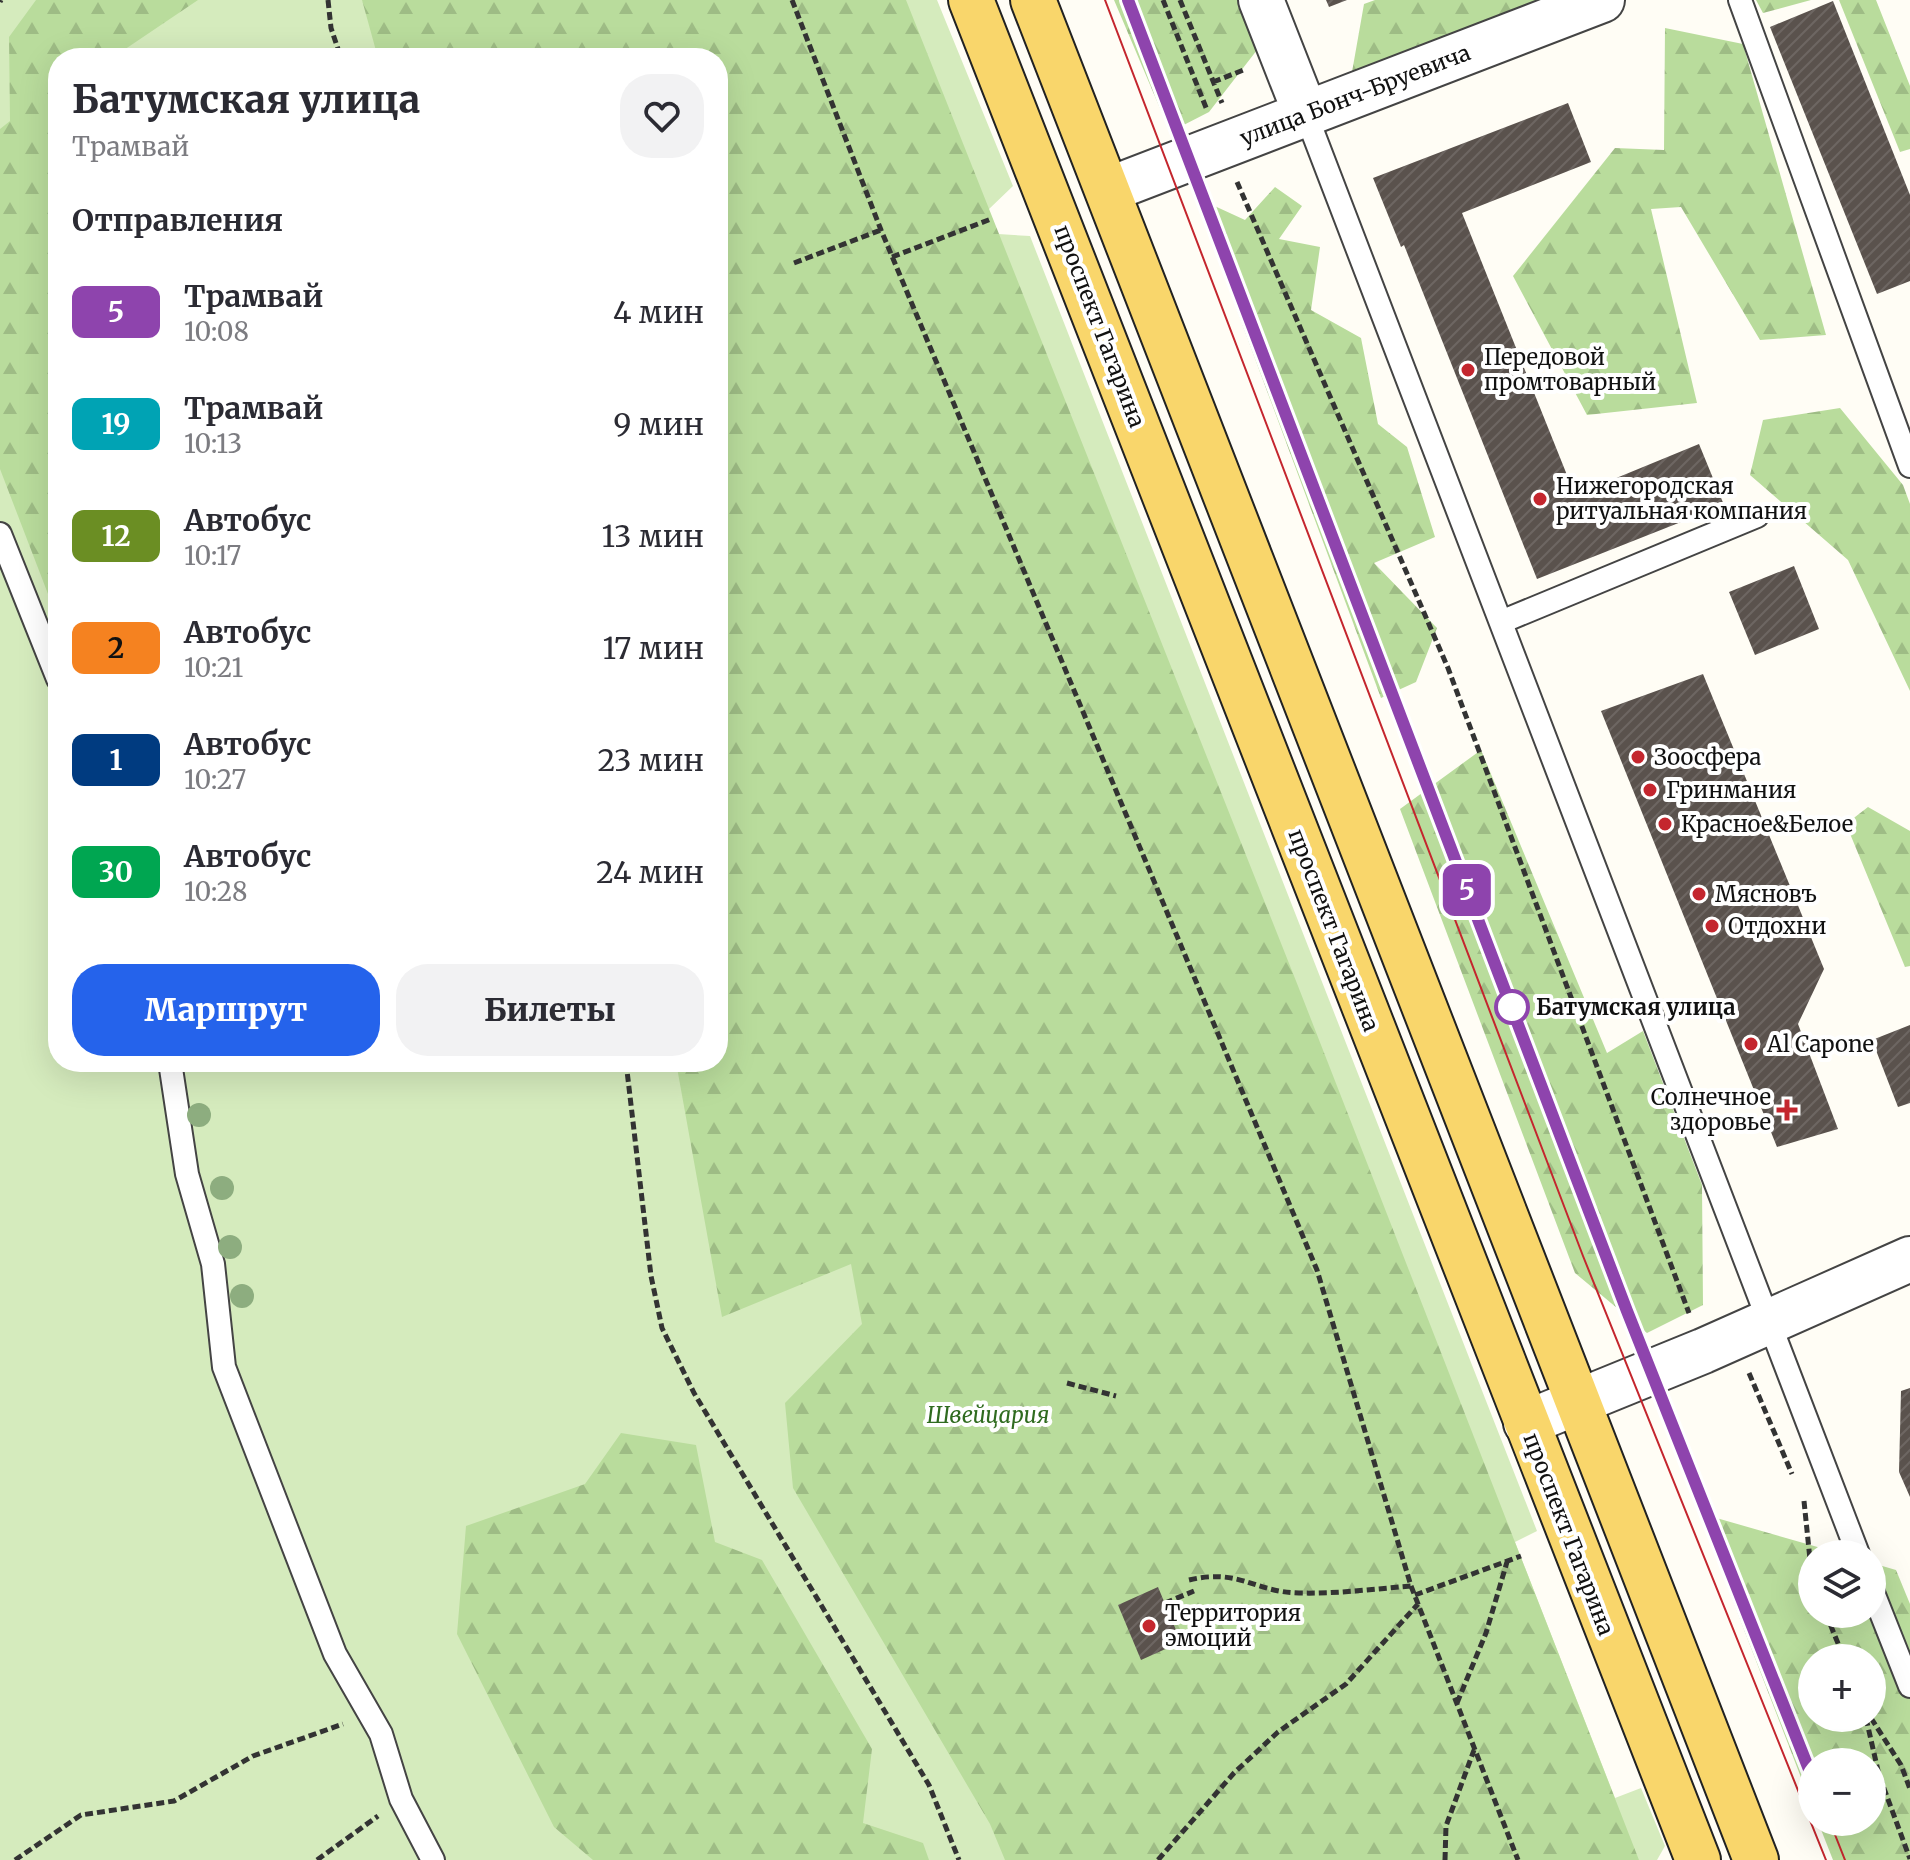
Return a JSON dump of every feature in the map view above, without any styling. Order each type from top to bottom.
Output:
[{"type":"main road","name":"проспект Гагарина","points":[[971,0],[1698,1860]]},
{"type":"main road","points":[[1033,0],[1756,1860]]},
{"type":"street","points":[[1261,0],[1305,112]]},
{"type":"street","name":"улица Бонч-Бруевича","points":[[1108,190],[1600,0]]},
{"type":"street","points":[[1526,1423],[1735,1337],[1910,1259]]},
{"type":"lane","points":[[1740,0],[1910,466]]},
{"type":"lane","points":[[1305,112],[1501,622],[1735,1337],[1850,1540]]},
{"type":"lane","points":[[1501,622],[1757,516]]},
{"type":"lane","points":[[0,534],[48,654]]},
{"type":"lane","points":[[172,1072],[187,1174],[213,1264],[224,1367],[335,1654],[381,1734],[401,1799],[433,1860]]},
{"type":"lane","points":[[1886,1625],[1910,1686]]},
{"type":"path","points":[[328,0],[331,28],[338,48]]},
{"type":"path","points":[[792,0],[892,257],[1317,1270],[1411,1586],[1518,1860]]},
{"type":"path","points":[[1163,0],[1229,143],[1448,668],[1793,1476]]},
{"type":"path","points":[[1180,0],[1229,143]]},
{"type":"path","points":[[892,257],[991,219]]},
{"type":"path","points":[[794,263],[881,230]]},
{"type":"path","points":[[627,1072],[651,1276],[662,1328],[694,1393],[929,1785],[959,1860]]},
{"type":"path","points":[[1067,1383],[1116,1396]]},
{"type":"path","points":[[1799,1490],[1805,1504],[1807,1540]]},
{"type":"path","points":[[1415,1595],[1521,1556]]},
{"type":"path","points":[[1456,1702],[1486,1633],[1507,1562]]},
{"type":"path","points":[[1189,1580],[1232,1576],[1272,1590],[1299,1593],[1411,1586]]},
{"type":"path","points":[[1165,1603],[1194,1591]]},
{"type":"path","points":[[1158,1860],[1234,1773],[1278,1732],[1346,1684],[1418,1604]]},
{"type":"path","points":[[15,1860],[81,1815],[174,1801],[253,1756],[341,1727],[363,1703]]},
{"type":"path","points":[[1871,1732],[1879,1775],[1910,1859]]},
{"type":"path","points":[[1879,1732],[1901,1765],[1910,1789]]},
{"type":"path","points":[[1445,1860],[1446,1826],[1474,1748]]},
{"type":"path","points":[[317,1860],[401,1799]]},
{"type":"green space","name":"Швейцария","points":[[0,0],[937,0],[1013,186],[988,210],[998,234],[1030,236],[1537,1531],[1515,1542],[1615,1798],[1641,1788],[1665,1846],[1657,1860],[0,1860]]},
{"type":"green space","points":[[36,0],[198,0],[127,48],[48,48],[48,594],[0,469],[0,129],[10,121],[9,37]]},
{"type":"green space","points":[[362,0],[906,0],[1298,986],[1639,1860],[1005,1860],[990,1824],[793,1488],[785,1403],[862,1324],[851,1264],[722,1317],[678,1072],[728,1072],[728,48],[375,48]]},
{"type":"green space","points":[[1114,0],[1241,0],[1257,50],[1209,112],[1170,132]]},
{"type":"green space","points":[[1375,0],[1540,0],[1557,39],[1377,108],[1352,72],[1364,4]]},
{"type":"green space","points":[[1756,0],[1811,0],[1763,13]]},
{"type":"green space","points":[[1839,0],[1876,0],[1910,86],[1910,149],[1900,152]]},
{"type":"green space","points":[[1665,28],[1743,44],[1826,335],[1760,340],[1681,207],[1651,209],[1697,403],[1587,415],[1513,276],[1615,148],[1664,150]]},
{"type":"green space","points":[[1275,187],[1302,206],[1279,239],[1320,247],[1311,310],[1361,338],[1378,424],[1407,447],[1435,537],[1374,563],[1437,628],[1416,682],[1381,698],[1195,197],[1245,220]]},
{"type":"green space","points":[[1840,408],[1903,485],[1910,504],[1910,691],[1848,560],[1750,475],[1763,420]]},
{"type":"green space","points":[[1481,750],[1607,1053],[1643,1031],[1702,1185],[1703,1305],[1647,1333],[1575,1273],[1400,809]]},
{"type":"green space","points":[[1868,807],[1910,831],[1910,966],[1905,967],[1846,824]]},
{"type":"green space","points":[[621,1433],[696,1445],[715,1542],[762,1560],[872,1749],[863,1823],[923,1843],[929,1860],[593,1860],[554,1827],[457,1634],[466,1526],[585,1484]]},
{"type":"green space","points":[[1699,1513],[1798,1541],[1798,1628],[1886,1628],[1886,1567],[1896,1570],[1910,1604],[1910,1860],[1833,1860],[1824,1836],[1886,1836],[1886,1748],[1798,1748],[1798,1770]]},
{"type":"building","points":[[1326,0],[1347,0],[1329,7]]},
{"type":"building","points":[[1833,1],[1910,195],[1910,281],[1877,294],[1770,27]]},
{"type":"building","points":[[1568,103],[1591,162],[1462,213],[1575,495],[1699,444],[1724,505],[1537,579],[1404,245],[1401,247],[1373,178]]},
{"type":"building","points":[[1794,566],[1819,629],[1755,655],[1729,592]]},
{"type":"building","points":[[1703,674],[1824,969],[1798,1024],[1838,1129],[1777,1147],[1601,711]]},
{"type":"building","points":[[1910,1025],[1910,1103],[1898,1107],[1872,1040]]},
{"type":"building","points":[[1910,1388],[1910,1497],[1899,1472],[1901,1391]]},
{"type":"building","points":[[1158,1587],[1181,1642],[1141,1660],[1118,1605]]},
{"type":"tram line","points":[[1105,0],[1583,1256],[1826,1860]]},
{"type":"tram line","points":[[1128,0],[1627,1311],[1800,1748]]},
{"type":"tram line","name":"5","points":[[1128,0],[1627,1311],[1800,1748]]},
{"type":"tram line","points":[[1836,1836],[1845,1860]]},
{"type":"place","name":"Передовой промтоварный","points":[[1468,370]]},
{"type":"place","name":"Нижегородская ритуальная компания","points":[[1540,499]]},
{"type":"place","name":"Зоосфера","points":[[1638,757]]},
{"type":"place","name":"Гринмания","points":[[1650,790]]},
{"type":"place","name":"Красное&Белое","points":[[1665,824]]},
{"type":"place","name":"Мясновъ","points":[[1699,894]]},
{"type":"place","name":"Отдохни","points":[[1712,926]]},
{"type":"place","name":"Батумская улица","points":[[1512,1007]]},
{"type":"place","name":"Al Capone","points":[[1751,1044]]},
{"type":"place","name":"Солнечное здоровье","points":[[1787,1110]]},
{"type":"place","name":"Территория эмоций","points":[[1149,1626]]}]
